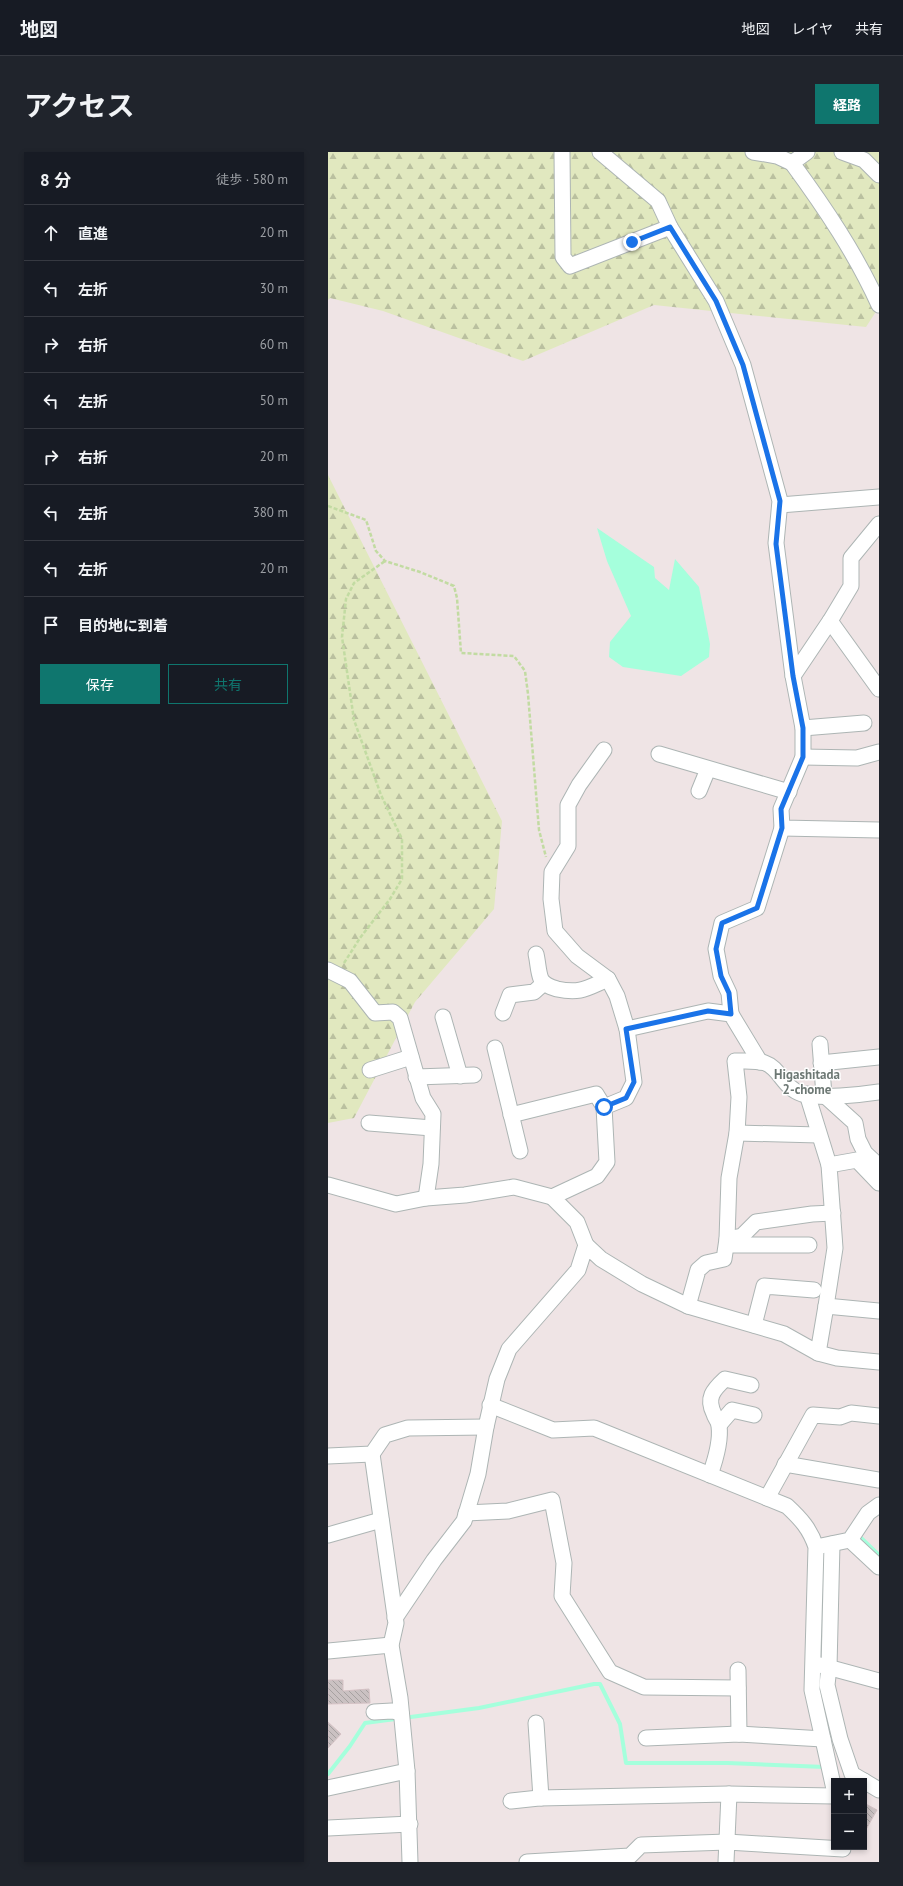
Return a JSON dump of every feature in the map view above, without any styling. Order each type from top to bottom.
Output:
[{"type":"street","points":[[562,152],[563,257],[570,266],[670,227]]},
{"type":"street","points":[[600,152],[658,202],[670,227],[716,301],[743,365],[780,505],[776,544],[793,676],[803,728],[803,757],[781,809],[782,828],[757,908],[722,923],[716,949],[721,976],[729,993],[731,1014],[760,1062]]},
{"type":"street","points":[[753,152],[778,156],[792,162],[834,221],[865,275],[879,305]]},
{"type":"street","points":[[792,162],[807,152]]},
{"type":"street","points":[[842,152],[864,160],[879,175]]},
{"type":"street","points":[[780,505],[879,497]]},
{"type":"street","points":[[793,676],[851,586],[851,558],[879,524]]},
{"type":"street","points":[[830,620],[879,689]]},
{"type":"street","points":[[803,728],[864,723]]},
{"type":"street","points":[[604,750],[579,785],[568,805],[568,846],[552,872],[551,899],[555,931],[578,956],[608,979],[617,996],[626,1029],[634,1082],[626,1098],[604,1107]]},
{"type":"street","points":[[803,757],[857,758],[879,752]]},
{"type":"street","points":[[659,754],[788,792]]},
{"type":"street","points":[[699,791],[708,769]]},
{"type":"street","points":[[782,828],[879,830]]},
{"type":"street","points":[[536,954],[541,978],[544,983],[552,987],[572,992],[608,979]]},
{"type":"street","points":[[332,972],[350,981],[375,1013],[393,1012],[400,1018],[423,1098],[433,1114],[431,1164],[426,1198]]},
{"type":"street","points":[[503,1013],[510,995],[534,992],[544,983]]},
{"type":"street","points":[[626,1029],[708,1011],[731,1014]]},
{"type":"street","points":[[416,1077],[467,1076],[443,1017]]},
{"type":"street","points":[[820,1044],[824,1095],[855,1123],[858,1139],[865,1153],[879,1166]]},
{"type":"street","points":[[495,1048],[520,1151]]},
{"type":"street","points":[[370,1070],[411,1057]]},
{"type":"street","points":[[821,1063],[879,1057]]},
{"type":"street","points":[[688,1306],[698,1270],[706,1263],[724,1259],[727,1242],[729,1178],[737,1133],[739,1096],[735,1061],[766,1063],[777,1071],[787,1086],[802,1094],[851,1096],[879,1092]]},
{"type":"street","points":[[511,1115],[596,1094],[604,1107],[607,1162],[597,1176],[552,1197]]},
{"type":"street","points":[[807,1094],[829,1165],[835,1248],[818,1353]]},
{"type":"street","points":[[369,1124],[432,1128]]},
{"type":"street","points":[[737,1133],[819,1135]]},
{"type":"street","points":[[829,1165],[858,1160],[879,1183]]},
{"type":"street","points":[[328,1185],[396,1204],[426,1198],[465,1195],[514,1187],[552,1197],[577,1222],[586,1245],[601,1259],[642,1284],[688,1306],[784,1334],[818,1353],[837,1358],[879,1362]]},
{"type":"street","points":[[727,1242],[742,1236],[756,1222],[812,1214],[833,1213]]},
{"type":"street","points":[[727,1242],[809,1245]]},
{"type":"street","points":[[395,1618],[434,1560],[464,1522],[478,1474],[490,1405],[497,1379],[509,1349],[578,1270],[586,1245]]},
{"type":"street","points":[[754,1325],[764,1286],[814,1290]]},
{"type":"street","points":[[826,1306],[879,1311]]},
{"type":"street","points":[[710,1475],[717,1456],[719,1425],[713,1413],[711,1397],[713,1390],[725,1379],[751,1384]]},
{"type":"street","points":[[490,1405],[553,1430],[594,1428],[787,1506],[803,1521],[812,1534],[816,1547],[812,1690],[832,1778]]},
{"type":"street","points":[[719,1425],[732,1410],[754,1414]]},
{"type":"street","points":[[767,1498],[813,1414],[840,1417],[851,1413],[879,1416]]},
{"type":"street","points":[[410,1862],[410,1824],[407,1771],[401,1713],[391,1645],[396,1623],[372,1454],[385,1435],[408,1428],[486,1427]]},
{"type":"street","points":[[328,1456],[372,1454]]},
{"type":"street","points":[[785,1464],[879,1480]]},
{"type":"street","points":[[466,1513],[508,1511],[552,1500],[564,1563],[562,1596],[610,1672],[644,1687],[738,1688]]},
{"type":"street","points":[[816,1547],[850,1540],[868,1513],[879,1505]]},
{"type":"street","points":[[328,1536],[381,1520]]},
{"type":"street","points":[[850,1540],[879,1567]]},
{"type":"street","points":[[832,1544],[829,1667],[827,1685],[840,1739],[852,1774],[859,1778]]},
{"type":"street","points":[[328,1651],[391,1645]]},
{"type":"street","points":[[813,1663],[879,1681]]},
{"type":"street","points":[[738,1670],[739,1734]]},
{"type":"street","points":[[374,1712],[392,1711],[401,1713]]},
{"type":"street","points":[[536,1723],[542,1798]]},
{"type":"street","points":[[646,1738],[739,1734],[823,1739]]},
{"type":"street","points":[[328,1788],[407,1771]]},
{"type":"street","points":[[867,1783],[879,1790]]},
{"type":"street","points":[[726,1862],[729,1794]]},
{"type":"street","points":[[511,1801],[542,1798],[729,1794],[831,1796]]},
{"type":"street","points":[[328,1828],[410,1824]]},
{"type":"street","points":[[527,1862],[630,1859],[641,1845],[727,1842],[843,1853]]},
{"type":"path","points":[[328,506],[366,520],[376,551],[385,561],[420,572],[454,586],[457,598],[461,654],[514,656],[525,671],[539,830],[548,864],[552,872]]},
{"type":"path","points":[[332,972],[402,879],[402,839],[381,795],[354,720],[342,637],[346,599],[354,583],[385,561]]},
{"type":"green space","points":[[328,152],[879,152],[879,307],[866,327],[654,305],[523,361],[383,311],[330,298],[328,300]]},
{"type":"green space","points":[[328,475],[502,821],[494,909],[415,1002],[354,1118],[328,1123]]},
{"type":"shaded area","points":[[597,528],[654,567],[655,578],[669,590],[675,559],[699,587],[710,644],[709,657],[681,676],[623,667],[609,657],[610,642],[631,616],[607,561]]},
{"type":"building","points":[[328,1680],[343,1680],[343,1691],[369,1689],[370,1703],[328,1704]]},
{"type":"building","points":[[328,1722],[341,1734],[328,1748]]},
{"type":"building","points":[[867,1805],[877,1810],[867,1828]]},
{"type":"waterway","points":[[858,1535],[879,1555]]},
{"type":"waterway","points":[[328,1774],[350,1746],[365,1723],[479,1708],[594,1684],[600,1684],[620,1724],[626,1763],[728,1763],[825,1767]]},
{"type":"district","name":"Higashitada 2-chome","points":[[807,1082]]},
{"type":"route","points":[[604,1107],[626,1098],[634,1082],[631,1052],[626,1029],[708,1011],[731,1014],[729,993],[721,976],[716,949],[722,923],[757,908],[782,828],[781,809],[803,757],[803,728],[793,676],[776,544],[780,501],[743,365],[716,301],[670,227],[632,242]]}]
